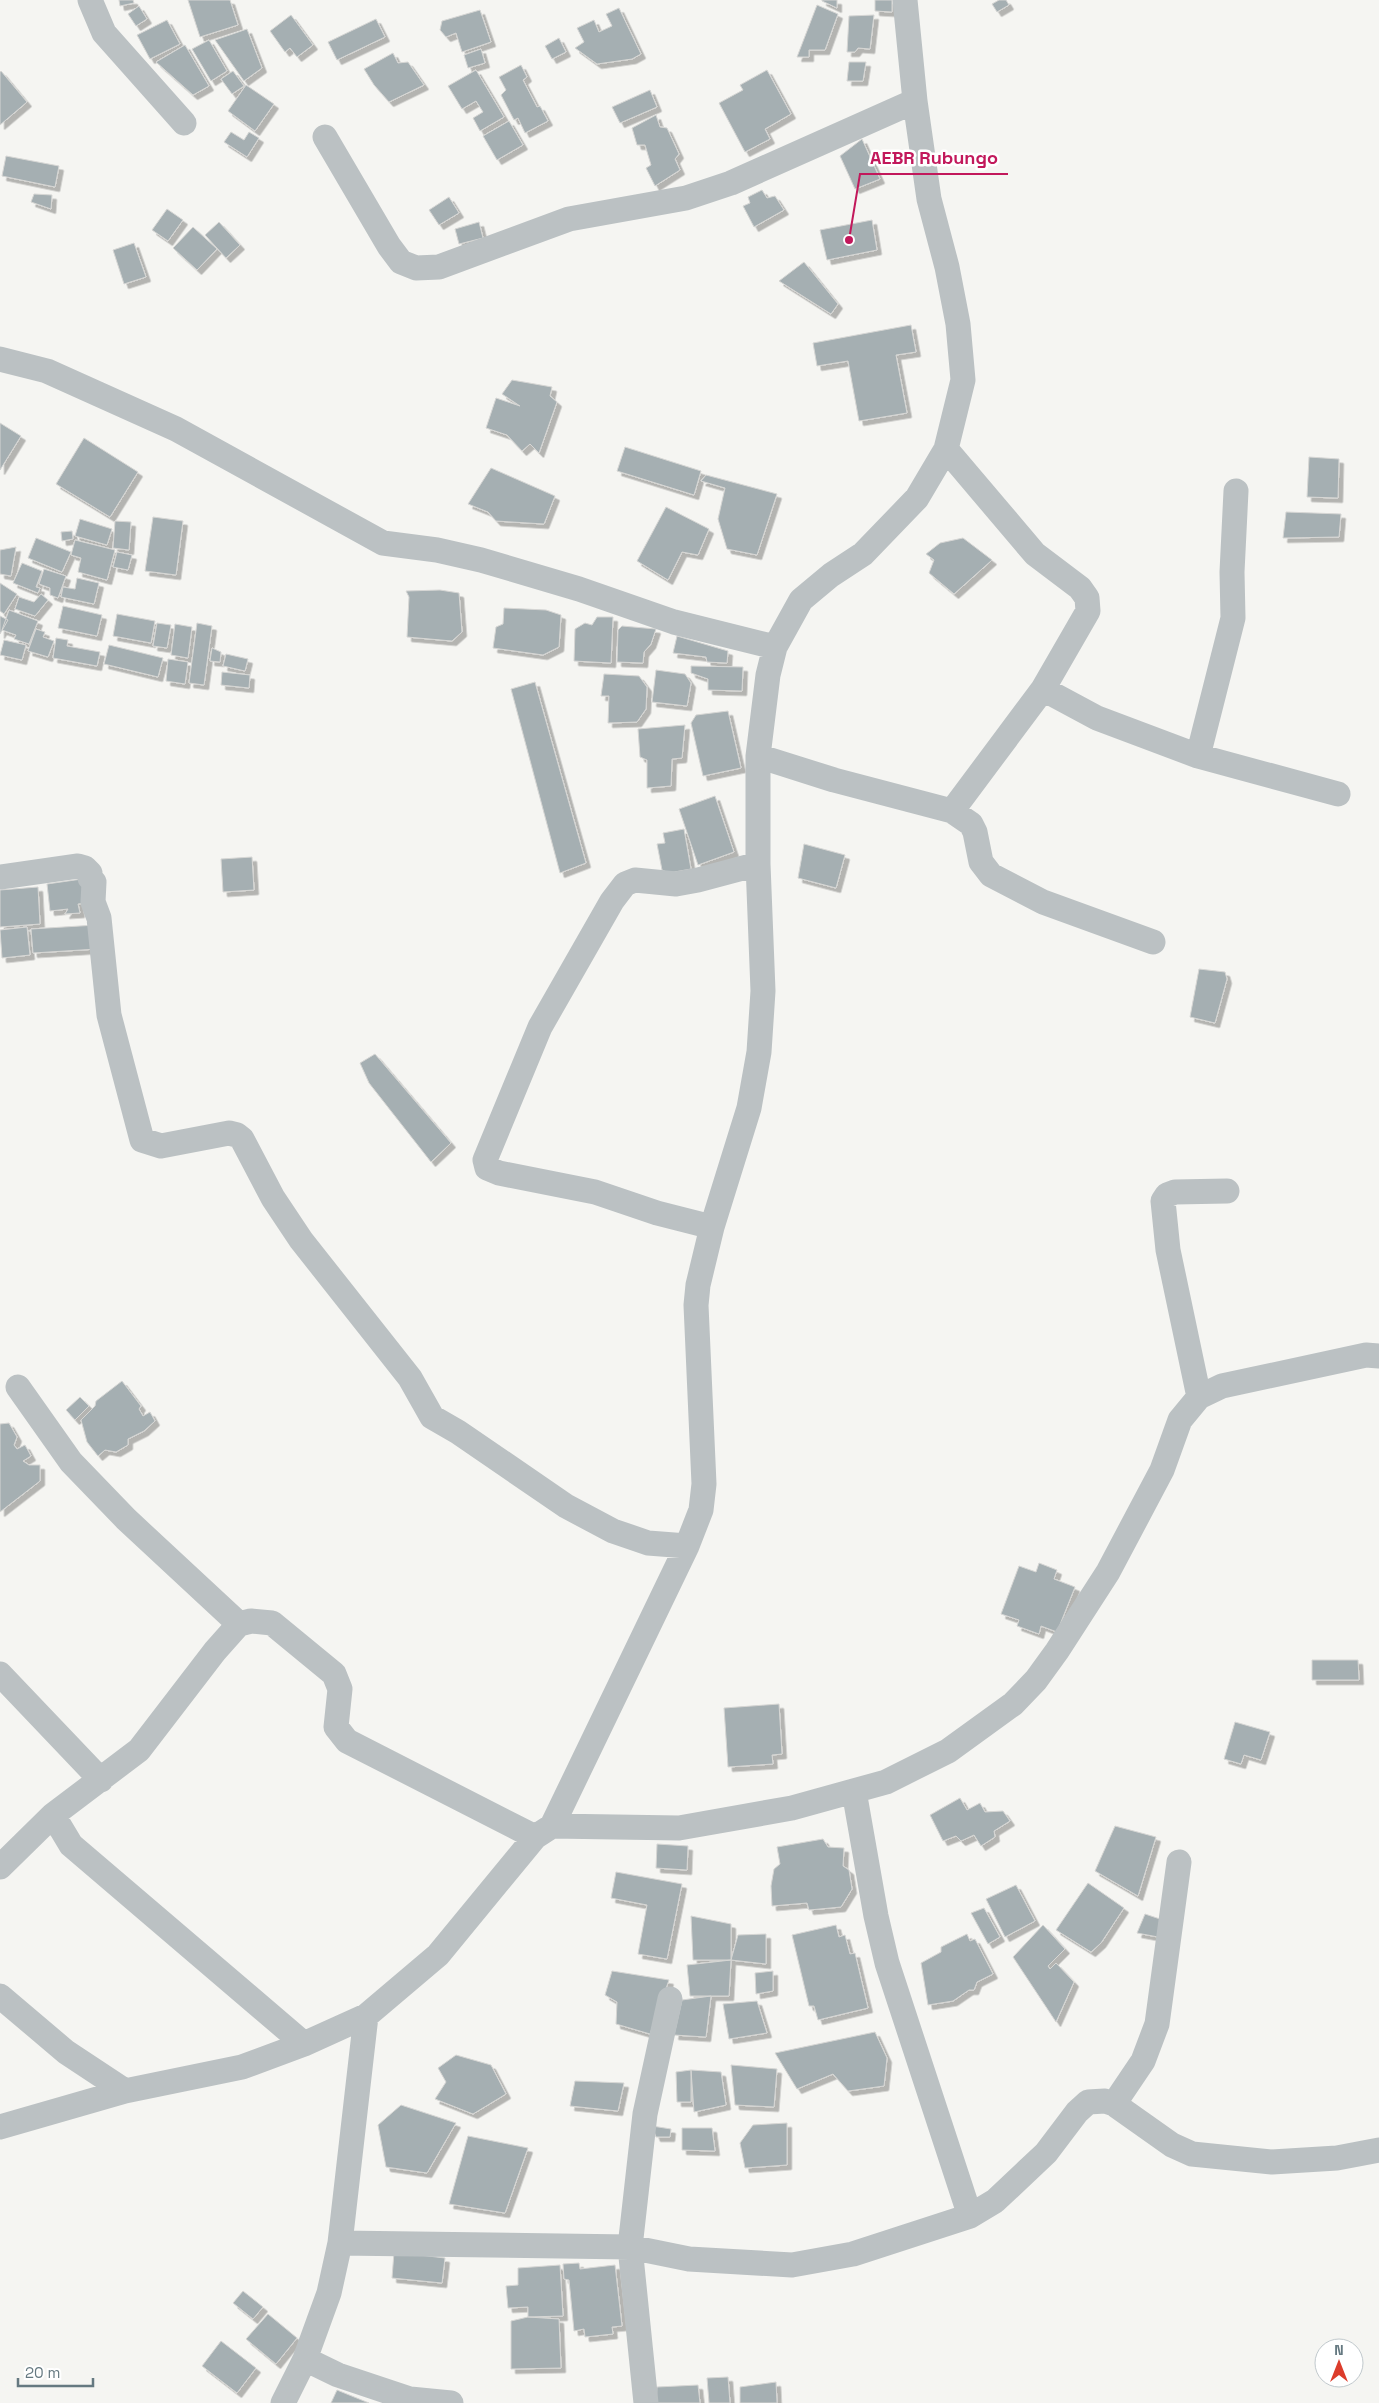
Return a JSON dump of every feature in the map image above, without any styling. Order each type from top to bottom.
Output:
[{"type":"street","points":[[90,0],[104,33],[184,123]]},
{"type":"street","points":[[0,2127],[125,2090],[242,2067],[304,2044],[366,2016],[438,1955],[543,1831],[687,1546],[701,1510],[704,1484],[696,1305],[698,1285],[712,1227],[744,1125],[759,1052],[763,991],[758,864],[758,756],[768,675],[775,646],[801,600],[831,575],[863,554],[917,498],[946,449],[962,380],[958,324],[947,267],[929,199],[915,101],[905,0]]},
{"type":"street","points":[[324,138],[389,246],[401,262],[416,268],[439,267],[569,219],[601,211],[686,198],[713,189],[818,146],[915,101]]},
{"type":"street","points":[[0,359],[47,370],[176,429],[383,543],[437,550],[481,560],[579,589],[674,622],[775,646]]},
{"type":"street","points":[[946,449],[1035,554],[1080,588],[1088,598],[1088,612],[1044,689],[952,811]]},
{"type":"street","points":[[1198,756],[1233,618],[1232,572],[1236,491]]},
{"type":"street","points":[[1044,689],[1098,718],[1198,756],[1338,794]]},
{"type":"street","points":[[758,756],[834,780],[952,811],[971,824],[975,832],[981,862],[991,875],[1044,902],[1153,942]]},
{"type":"street","points":[[712,1227],[657,1213],[595,1192],[499,1173],[487,1168],[485,1160],[540,1027],[612,901],[625,884],[635,880],[676,884],[758,864]]},
{"type":"street","points":[[0,877],[78,866],[85,868],[90,873],[90,878],[94,882],[93,902],[99,918],[109,1014],[142,1140],[161,1146],[229,1133],[237,1135],[242,1139],[273,1198],[301,1240],[410,1378],[432,1417],[458,1432],[566,1506],[613,1531],[648,1544],[687,1546]]},
{"type":"street","points":[[1199,1397],[1168,1250],[1163,1201],[1167,1195],[1175,1192],[1226,1191]]},
{"type":"street","points":[[0,1867],[53,1815],[139,1750],[214,1651],[239,1624],[251,1621],[272,1624],[334,1674],[340,1689],[336,1727],[347,1741],[543,1831],[679,1828],[792,1808],[886,1782],[948,1750],[1013,1704],[1036,1680],[1108,1572],[1162,1470],[1180,1420],[1199,1397],[1222,1386],[1366,1354],[1379,1356]]},
{"type":"street","points":[[18,1387],[71,1462],[126,1519],[239,1624]]},
{"type":"street","points":[[0,1674],[101,1780]]},
{"type":"street","points":[[854,1791],[876,1916],[887,1963],[970,2216]]},
{"type":"street","points":[[53,1815],[71,1845],[304,2044]]},
{"type":"street","points":[[1114,2104],[1143,2061],[1157,2024],[1179,1862]]},
{"type":"street","points":[[0,1996],[66,2052],[125,2090]]},
{"type":"street","points":[[646,2403],[630,2247],[645,2114],[670,1999]]},
{"type":"street","points":[[283,2403],[305,2359],[329,2293],[340,2243],[366,2016]]},
{"type":"street","points":[[340,2243],[630,2247],[689,2259],[792,2265],[852,2254],[970,2216],[995,2201],[1046,2153],[1077,2112],[1088,2102],[1104,2101],[1114,2104],[1172,2145],[1192,2154],[1272,2162],[1336,2158],[1379,2150]]},
{"type":"street","points":[[305,2359],[338,2375],[410,2399],[451,2403]]},
{"type":"building","points":[[119,0],[133,0],[134,3],[120,6]]},
{"type":"building","points":[[188,0],[230,0],[238,25],[200,37]]},
{"type":"building","points":[[837,0],[837,8],[822,1]]},
{"type":"building","points":[[875,0],[892,0],[892,12],[875,11]]},
{"type":"building","points":[[999,0],[1006,0],[1009,5],[997,12],[992,4]]},
{"type":"building","points":[[817,5],[838,14],[825,50],[809,50],[809,57],[797,57]]},
{"type":"building","points":[[139,6],[147,19],[136,26],[128,14]]},
{"type":"building","points":[[619,8],[641,54],[632,59],[597,64],[575,48],[584,42],[577,28],[594,20],[599,32],[612,26],[606,14]]},
{"type":"building","points":[[480,10],[491,42],[462,52],[456,33],[446,37],[440,30],[442,21]]},
{"type":"building","points":[[291,15],[313,45],[297,57],[290,48],[285,52],[270,31]]},
{"type":"building","points":[[874,15],[870,49],[858,48],[855,52],[847,52],[849,16]]},
{"type":"building","points":[[376,19],[385,37],[337,60],[328,42]]},
{"type":"building","points":[[167,20],[180,44],[150,59],[137,35]]},
{"type":"building","points":[[247,29],[262,68],[244,81],[215,40]]},
{"type":"building","points":[[559,38],[566,52],[552,59],[545,46]]},
{"type":"building","points":[[209,40],[227,71],[211,81],[192,49]]},
{"type":"building","points":[[185,45],[209,86],[193,95],[156,62]]},
{"type":"building","points":[[481,49],[485,63],[468,68],[464,55]]},
{"type":"building","points":[[393,53],[398,63],[408,62],[424,85],[389,102],[374,85],[364,69]]},
{"type":"building","points":[[849,62],[866,62],[863,81],[847,81]]},
{"type":"building","points":[[521,65],[527,77],[523,80],[537,107],[540,106],[548,121],[525,133],[518,118],[514,120],[501,95],[506,90],[499,77]]},
{"type":"building","points":[[476,70],[504,117],[480,131],[473,118],[483,112],[476,101],[462,109],[448,86]]},
{"type":"building","points":[[767,70],[791,114],[765,129],[770,139],[745,152],[719,103],[743,90],[740,85]]},
{"type":"building","points":[[233,71],[244,86],[232,94],[221,79]]},
{"type":"building","points":[[0,72],[27,102],[0,125]]},
{"type":"building","points":[[246,85],[274,104],[255,131],[228,111]]},
{"type":"building","points":[[650,90],[657,107],[620,123],[612,107]]},
{"type":"building","points":[[656,115],[660,127],[667,128],[679,154],[675,159],[680,170],[655,186],[646,168],[651,165],[645,145],[637,145],[632,128]]},
{"type":"building","points":[[509,121],[523,145],[497,160],[483,136]]},
{"type":"building","points":[[231,132],[244,140],[249,132],[259,138],[247,157],[224,142]]},
{"type":"building","points":[[862,139],[880,179],[855,189],[840,156]]},
{"type":"building","points":[[6,156],[59,166],[55,187],[2,176]]},
{"type":"building","points":[[762,190],[767,198],[775,196],[784,210],[754,227],[743,206],[750,203],[748,197]]},
{"type":"building","points":[[34,194],[52,195],[51,209],[31,202]]},
{"type":"building","points":[[449,197],[459,213],[439,225],[429,210]]},
{"type":"building","points":[[167,209],[183,220],[168,241],[152,230]]},
{"type":"building","points":[[872,220],[877,250],[827,260],[820,230]]},
{"type":"building","points":[[219,222],[240,245],[226,258],[205,235]]},
{"type":"building","points":[[479,222],[483,238],[459,244],[455,229]]},
{"type":"building","points":[[193,227],[217,249],[197,270],[173,248]]},
{"type":"building","points":[[134,243],[146,277],[124,284],[113,250]]},
{"type":"building","points":[[804,262],[838,304],[831,314],[779,281]]},
{"type":"building","points":[[911,325],[916,352],[896,355],[907,413],[859,421],[848,361],[817,366],[813,343]]},
{"type":"building","points":[[512,380],[552,387],[550,396],[557,402],[539,453],[530,444],[522,451],[507,435],[486,428],[496,398],[520,406],[502,394]]},
{"type":"building","points":[[0,423],[21,436],[0,470]]},
{"type":"building","points":[[84,438],[138,472],[110,517],[56,484]]},
{"type":"building","points":[[625,447],[701,471],[694,495],[617,471]]},
{"type":"building","points":[[1309,457],[1339,459],[1338,498],[1307,497]]},
{"type":"building","points":[[491,468],[555,496],[544,524],[496,521],[488,512],[468,504]]},
{"type":"building","points":[[706,475],[777,494],[757,555],[727,549],[718,519],[725,488],[701,481]]},
{"type":"building","points":[[666,507],[709,529],[698,555],[682,552],[668,580],[637,561]]},
{"type":"building","points":[[1286,512],[1341,514],[1339,537],[1283,538]]},
{"type":"building","points":[[153,517],[183,521],[176,575],[145,571]]},
{"type":"building","points":[[80,519],[112,529],[107,545],[75,536]]},
{"type":"building","points":[[115,521],[131,522],[129,550],[113,548]]},
{"type":"building","points":[[72,531],[73,539],[62,541],[61,532]]},
{"type":"building","points":[[36,538],[71,552],[62,572],[28,558]]},
{"type":"building","points":[[963,538],[992,560],[954,594],[929,573],[934,560],[926,554],[940,543]]},
{"type":"building","points":[[75,540],[115,550],[107,580],[78,572],[81,558],[71,555]]},
{"type":"building","points":[[16,547],[11,576],[0,574],[0,550]]},
{"type":"building","points":[[117,552],[132,555],[128,570],[113,567]]},
{"type":"building","points":[[22,563],[42,571],[36,587],[40,588],[38,593],[13,583]]},
{"type":"building","points":[[44,569],[66,576],[58,598],[50,595],[50,588],[39,584]]},
{"type":"building","points":[[77,578],[99,583],[94,604],[61,597],[63,587],[75,589]]},
{"type":"building","points":[[0,583],[17,594],[4,614],[0,611]]},
{"type":"building","points":[[440,590],[459,593],[462,632],[452,641],[407,637],[409,597],[406,591]]},
{"type":"building","points":[[41,594],[48,600],[35,616],[15,609],[19,597],[34,602]]},
{"type":"building","points":[[63,606],[102,615],[97,636],[58,628]]},
{"type":"building","points":[[504,608],[546,610],[561,615],[559,647],[543,655],[493,648],[496,627],[503,624]]},
{"type":"building","points":[[9,610],[38,621],[29,644],[14,639],[16,635],[2,630]]},
{"type":"building","points":[[117,614],[155,621],[151,643],[113,636]]},
{"type":"building","points":[[0,616],[8,620],[0,634]]},
{"type":"building","points":[[597,617],[613,617],[611,663],[574,661],[575,629],[585,623],[592,625]]},
{"type":"building","points":[[157,623],[171,625],[167,648],[153,646]]},
{"type":"building","points":[[197,623],[212,626],[204,685],[189,683]]},
{"type":"building","points":[[175,624],[192,627],[188,658],[171,655]]},
{"type":"building","points":[[622,626],[656,629],[651,644],[644,652],[643,663],[617,662],[618,630]]},
{"type":"building","points":[[36,629],[45,632],[43,637],[54,641],[48,657],[28,651]]},
{"type":"building","points":[[677,636],[728,651],[727,663],[707,662],[706,657],[673,653]]},
{"type":"building","points":[[56,638],[68,640],[67,646],[100,652],[97,666],[53,658]]},
{"type":"building","points":[[4,640],[26,645],[22,660],[0,655]]},
{"type":"building","points":[[109,645],[163,658],[158,677],[104,664]]},
{"type":"building","points":[[212,648],[221,652],[220,662],[210,661]]},
{"type":"building","points":[[226,654],[248,659],[245,671],[223,666]]},
{"type":"building","points":[[168,659],[188,662],[185,684],[166,681]]},
{"type":"building","points":[[691,666],[743,667],[742,691],[708,690],[708,679],[691,673]]},
{"type":"building","points":[[656,670],[685,674],[691,683],[687,706],[652,702]]},
{"type":"building","points":[[222,672],[250,675],[249,688],[221,685]]},
{"type":"building","points":[[604,674],[639,676],[647,687],[646,709],[637,722],[608,723],[609,696],[601,696]]},
{"type":"building","points":[[535,682],[586,863],[560,873],[511,689]]},
{"type":"building","points":[[728,711],[741,768],[703,776],[691,723],[696,715]]},
{"type":"building","points":[[685,725],[682,758],[672,759],[671,786],[647,788],[647,760],[640,757],[638,729]]},
{"type":"building","points":[[715,796],[734,852],[698,865],[679,809]]},
{"type":"building","points":[[684,829],[691,869],[669,873],[662,870],[657,844],[665,843],[663,833]]},
{"type":"building","points":[[804,844],[845,855],[836,888],[798,878]]},
{"type":"building","points":[[252,857],[254,890],[223,892],[221,859]]},
{"type":"building","points":[[89,878],[92,902],[78,904],[80,913],[65,914],[68,909],[50,911],[47,884]]},
{"type":"building","points":[[38,887],[40,924],[0,927],[0,890]]},
{"type":"building","points":[[96,925],[97,949],[33,953],[31,929]]},
{"type":"building","points":[[27,927],[30,955],[2,958],[0,930]]},
{"type":"building","points":[[1199,969],[1225,972],[1227,979],[1215,1023],[1190,1017]]},
{"type":"building","points":[[375,1054],[451,1143],[431,1162],[369,1083],[360,1063]]},
{"type":"building","points":[[122,1381],[141,1406],[139,1409],[143,1416],[150,1412],[155,1421],[144,1431],[128,1439],[128,1445],[116,1452],[105,1450],[98,1456],[87,1442],[81,1420],[95,1406],[96,1401]]},
{"type":"building","points":[[80,1397],[89,1406],[75,1420],[66,1410]]},
{"type":"building","points":[[9,1423],[17,1437],[14,1445],[17,1449],[25,1445],[31,1456],[23,1461],[29,1465],[40,1465],[40,1481],[0,1512],[0,1424]]},
{"type":"building","points":[[1039,1563],[1057,1570],[1054,1579],[1075,1587],[1057,1632],[1041,1626],[1039,1634],[1017,1626],[1019,1620],[1001,1614],[1019,1566],[1036,1572]]},
{"type":"building","points":[[1312,1660],[1358,1660],[1359,1680],[1312,1680]]},
{"type":"building","points":[[779,1704],[782,1754],[772,1755],[773,1764],[728,1767],[724,1708]]},
{"type":"building","points":[[1235,1722],[1270,1732],[1261,1760],[1244,1755],[1241,1764],[1224,1759]]},
{"type":"building","points":[[960,1798],[967,1810],[980,1803],[985,1812],[1003,1811],[1010,1821],[994,1831],[995,1837],[981,1846],[974,1835],[961,1841],[956,1836],[943,1841],[930,1815]]},
{"type":"building","points":[[1115,1826],[1156,1837],[1138,1896],[1095,1871]]},
{"type":"building","points":[[823,1839],[828,1847],[844,1848],[843,1866],[849,1870],[852,1889],[841,1907],[809,1910],[807,1903],[772,1906],[771,1886],[774,1869],[780,1864],[777,1847]]},
{"type":"building","points":[[657,1844],[688,1846],[687,1870],[656,1868]]},
{"type":"building","points":[[616,1872],[682,1884],[667,1959],[638,1954],[647,1905],[611,1898]]},
{"type":"building","points":[[1088,1883],[1124,1908],[1101,1943],[1091,1952],[1056,1930]]},
{"type":"building","points":[[1016,1885],[1035,1921],[1005,1937],[986,1899]]},
{"type":"building","points":[[984,1908],[1000,1937],[988,1944],[971,1913]]},
{"type":"building","points":[[1145,1914],[1163,1920],[1158,1937],[1137,1933]]},
{"type":"building","points":[[691,1916],[731,1924],[731,1960],[693,1960]]},
{"type":"building","points":[[836,1925],[839,1937],[845,1935],[850,1954],[855,1953],[868,2008],[818,2020],[814,2006],[809,2006],[792,1935]]},
{"type":"building","points":[[1043,1925],[1065,1949],[1048,1966],[1050,1969],[1056,1963],[1074,1982],[1056,2022],[1013,1957]]},
{"type":"building","points":[[766,1934],[766,1964],[731,1960],[738,1935]]},
{"type":"building","points":[[967,1934],[970,1941],[975,1939],[993,1974],[977,1982],[974,1990],[969,1990],[953,2001],[928,2005],[921,1963],[941,1952],[941,1947]]},
{"type":"building","points":[[731,1960],[729,1996],[690,1996],[687,1965]]},
{"type":"building","points":[[612,1971],[669,1980],[650,2034],[616,2024],[617,2002],[605,1995]]},
{"type":"building","points":[[773,1971],[773,1991],[756,1994],[755,1973]]},
{"type":"building","points":[[711,1996],[706,2037],[674,2035],[682,2000]]},
{"type":"building","points":[[757,2001],[767,2033],[729,2039],[723,2004]]},
{"type":"building","points":[[875,2032],[887,2058],[884,2086],[848,2091],[833,2074],[797,2089],[775,2053]]},
{"type":"building","points":[[456,2055],[491,2065],[506,2094],[473,2114],[435,2099],[446,2082],[438,2068]]},
{"type":"building","points":[[731,2065],[777,2069],[774,2107],[735,2105]]},
{"type":"building","points":[[691,2070],[691,2102],[677,2102],[676,2072]]},
{"type":"building","points":[[691,2070],[721,2072],[726,2105],[694,2112]]},
{"type":"building","points":[[575,2081],[624,2083],[618,2111],[570,2106]]},
{"type":"building","points":[[401,2105],[456,2123],[427,2173],[386,2167],[378,2125]]},
{"type":"building","points":[[787,2123],[787,2165],[745,2168],[740,2143],[753,2125]]},
{"type":"building","points":[[652,2126],[671,2129],[670,2137],[656,2137]]},
{"type":"building","points":[[682,2128],[712,2128],[715,2151],[682,2150]]},
{"type":"building","points":[[468,2136],[528,2148],[505,2213],[449,2204]]},
{"type":"building","points":[[394,2252],[445,2258],[442,2283],[392,2278]]},
{"type":"building","points":[[579,2263],[580,2269],[615,2265],[622,2326],[612,2327],[613,2334],[585,2337],[584,2329],[574,2331],[569,2280],[564,2279],[563,2264]]},
{"type":"building","points":[[560,2265],[563,2316],[528,2317],[528,2307],[508,2308],[506,2286],[518,2285],[518,2268]]},
{"type":"building","points":[[243,2291],[263,2307],[253,2319],[233,2303]]},
{"type":"building","points":[[268,2314],[297,2338],[276,2364],[246,2339]]},
{"type":"building","points":[[528,2317],[559,2319],[561,2368],[511,2369],[511,2321]]},
{"type":"building","points":[[221,2341],[256,2368],[237,2393],[202,2366]]},
{"type":"building","points":[[728,2377],[730,2403],[709,2403],[707,2378]]},
{"type":"building","points":[[776,2382],[777,2403],[740,2403],[740,2387]]},
{"type":"building","points":[[698,2385],[700,2403],[656,2403],[657,2387]]},
{"type":"building","points":[[337,2390],[369,2403],[331,2403]]},
{"type":"place","name":"AEBR Rubungo","points":[[849,240]]}]
